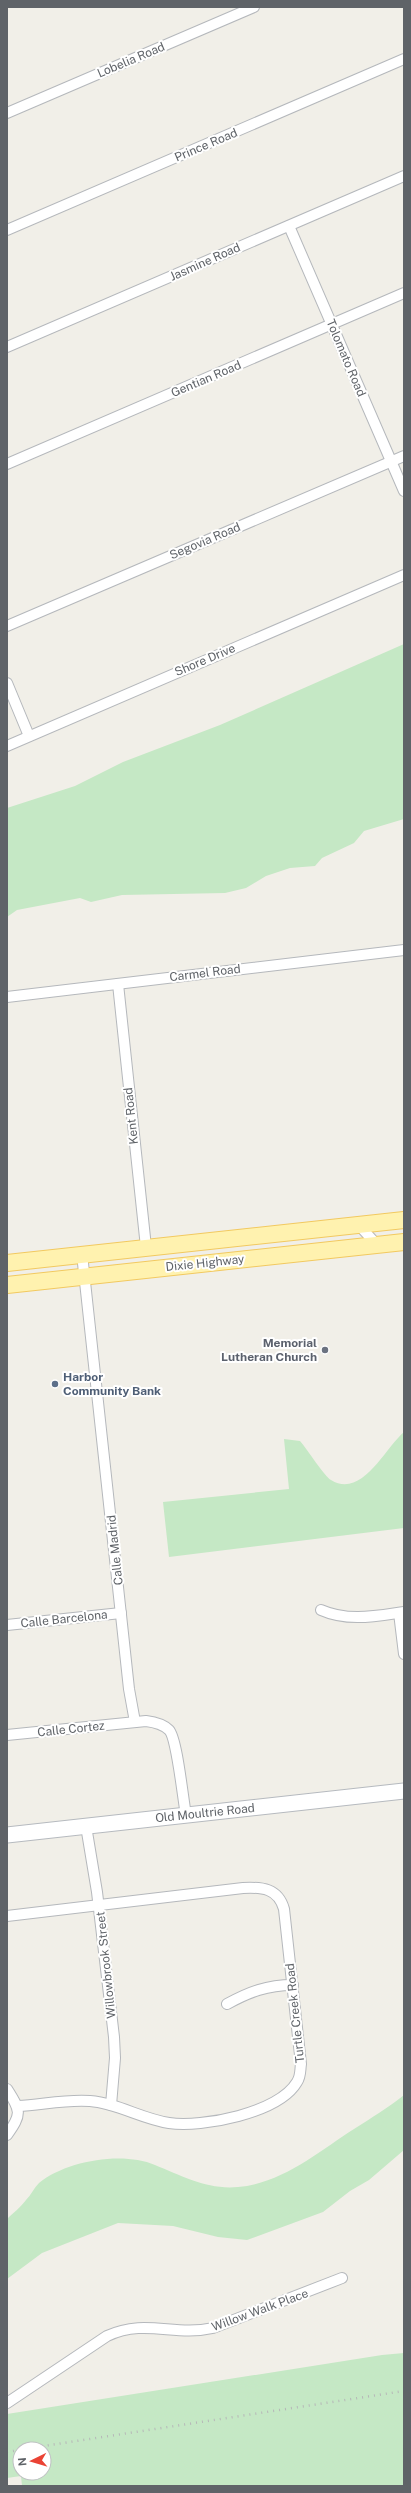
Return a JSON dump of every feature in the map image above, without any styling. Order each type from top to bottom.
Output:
[{"type":"main road","points":[[7,1263],[404,1220]]},
{"type":"main road","name":"Dixie Highway","points":[[7,1285],[404,1242]]},
{"type":"main road","name":"Old Moultrie Road","points":[[7,1835],[404,1791]]},
{"type":"street","name":"Lobelia Road","points":[[7,113],[254,7]]},
{"type":"street","name":"Prince Road","points":[[7,230],[404,59]]},
{"type":"street","name":"Jasmine Road","points":[[7,347],[404,176]]},
{"type":"street","name":"Tolomato Road","points":[[289,226],[404,491]]},
{"type":"street","name":"Gentian Road","points":[[7,464],[404,293]]},
{"type":"street","name":"Segovia Road","points":[[7,626],[404,456]]},
{"type":"street","name":"Shore Drive","points":[[7,746],[404,575]]},
{"type":"street","points":[[7,683],[29,736]]},
{"type":"street","name":"Carmel Road","points":[[7,996],[404,950]]},
{"type":"street","name":"Kent Road","points":[[118,984],[146,1247]]},
{"type":"street","points":[[358,1224],[377,1245]]},
{"type":"street","name":"Calle Madrid","points":[[82,1254],[121,1612],[135,1722]]},
{"type":"street","points":[[321,1610],[342,1617],[354,1618],[402,1613],[404,1654]]},
{"type":"street","name":"Calle Barcelona","points":[[7,1625],[121,1612]]},
{"type":"street","points":[[135,1722],[154,1722],[168,1729],[172,1734],[186,1815]]},
{"type":"street","name":"Calle Cortez","points":[[7,1735],[135,1722]]},
{"type":"street","name":"Willowbrook Street","points":[[86,1826],[99,1905],[114,2037],[115,2058],[111,2105]]},
{"type":"street","name":"Turtle Creek Road","points":[[7,1916],[243,1888],[266,1889],[279,1897],[284,1909],[293,1985],[300,2074],[294,2086],[281,2097],[256,2111],[186,2124],[152,2119],[111,2105],[89,2101],[18,2106]]},
{"type":"street","points":[[227,2004],[249,1992],[263,1987],[293,1985]]},
{"type":"street","points":[[7,2089],[18,2106],[17,2121],[7,2135]]},
{"type":"street","name":"Willow Walk Place","points":[[7,2404],[107,2336],[119,2330],[134,2327],[197,2332],[214,2328],[342,2278]]},
{"type":"green space","points":[[404,644],[404,819],[364,831],[354,843],[322,858],[315,866],[290,868],[266,876],[246,888],[225,893],[122,895],[91,902],[80,898],[17,910],[7,917],[7,808],[75,786],[123,762],[220,725]]},
{"type":"green space","points":[[404,1432],[404,1528],[169,1557],[163,1502],[289,1489],[284,1439],[300,1441],[331,1480],[342,1484],[353,1483],[372,1469]]},
{"type":"green space","points":[[404,2095],[404,2150],[369,2180],[350,2191],[323,2212],[247,2240],[218,2237],[173,2226],[118,2223],[42,2253],[7,2279],[7,2219],[24,2203],[39,2183],[50,2175],[79,2164],[95,2160],[127,2159],[142,2161],[185,2178],[216,2186],[238,2187],[254,2184],[285,2173],[299,2165],[386,2109]]},
{"type":"green space","points":[[404,2353],[404,2486],[22,2486],[22,2481],[52,2481],[52,2441],[12,2441],[12,2477],[7,2478],[7,2414],[382,2355]]},
{"type":"railway","points":[[52,2445],[404,2391]]},
{"type":"railway","points":[[7,2452],[12,2451]]},
{"type":"place","name":"Memorial Lutheran Church","points":[[325,1350]]},
{"type":"place","name":"Harbor Community Bank","points":[[55,1384]]}]
